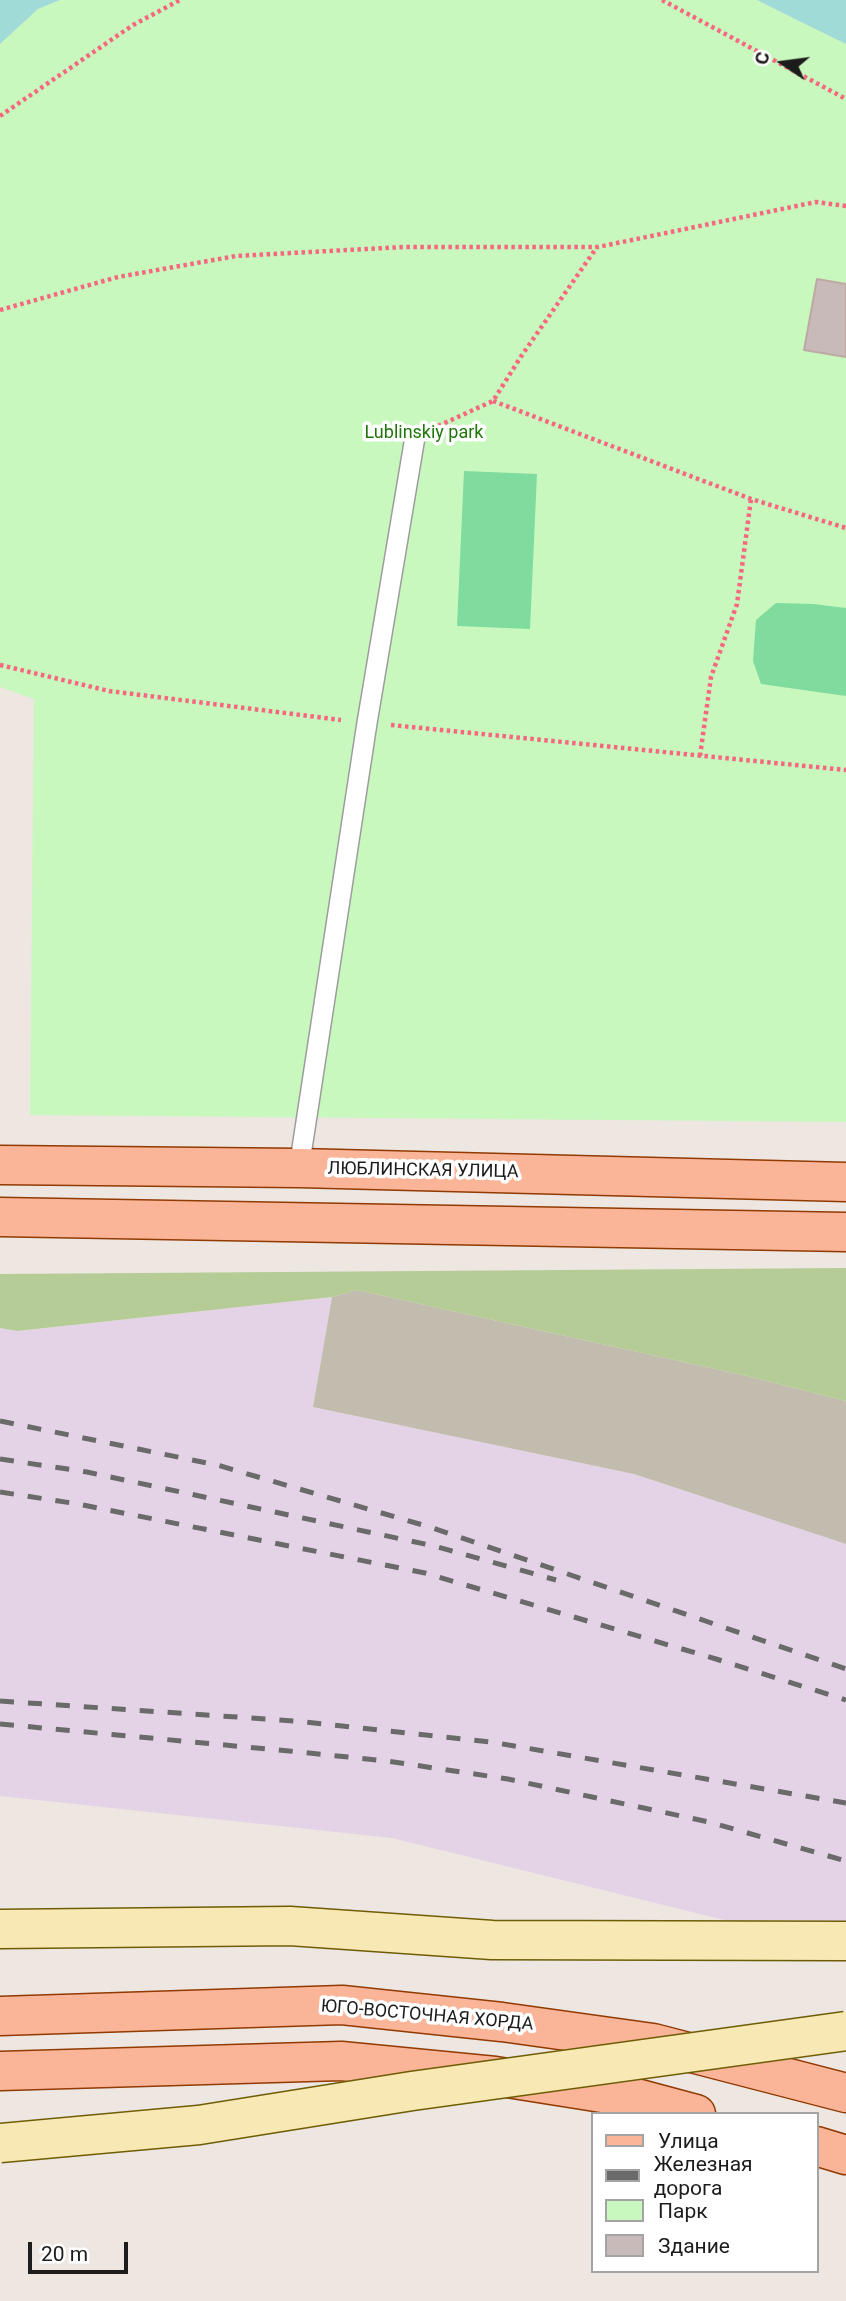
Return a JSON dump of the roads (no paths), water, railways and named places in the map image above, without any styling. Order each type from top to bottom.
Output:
[{"type":"main road","name":"ЛЮБЛИНСКАЯ УЛИЦА","points":[[2,1159],[846,1182]]},
{"type":"main road","points":[[0,1217],[846,1232]]},
{"type":"main road","points":[[0,1929],[290,1926],[492,1940],[846,1941]]},
{"type":"main road","name":"ЮГО-ВОСТОЧНАЯ ХОРДА","points":[[0,2016],[342,2005],[502,2022],[653,2043],[846,2093]]},
{"type":"main road","points":[[0,2143],[199,2125],[412,2091],[846,2031]]},
{"type":"main road","points":[[0,2071],[341,2062],[508,2078],[640,2099],[689,2112]]},
{"type":"main road","points":[[818,2147],[846,2155]]},
{"type":"lane","points":[[299,1168],[366,723],[415,437]]},
{"type":"water","points":[[0,0],[60,0],[38,9],[0,44]]},
{"type":"water","points":[[757,0],[846,0],[846,44],[803,23]]},
{"type":"railway","points":[[0,1421],[217,1465],[433,1528],[846,1669]]},
{"type":"railway","points":[[0,1459],[87,1472],[434,1546],[556,1580]]},
{"type":"railway","points":[[0,1492],[78,1504],[425,1573],[846,1700]]},
{"type":"railway","points":[[0,1701],[295,1721],[491,1742],[846,1803]]},
{"type":"railway","points":[[0,1724],[387,1761],[508,1779],[709,1822],[846,1861]]},
{"type":"park label","name":"Lublinskiy park","points":[[424,433]]}]
